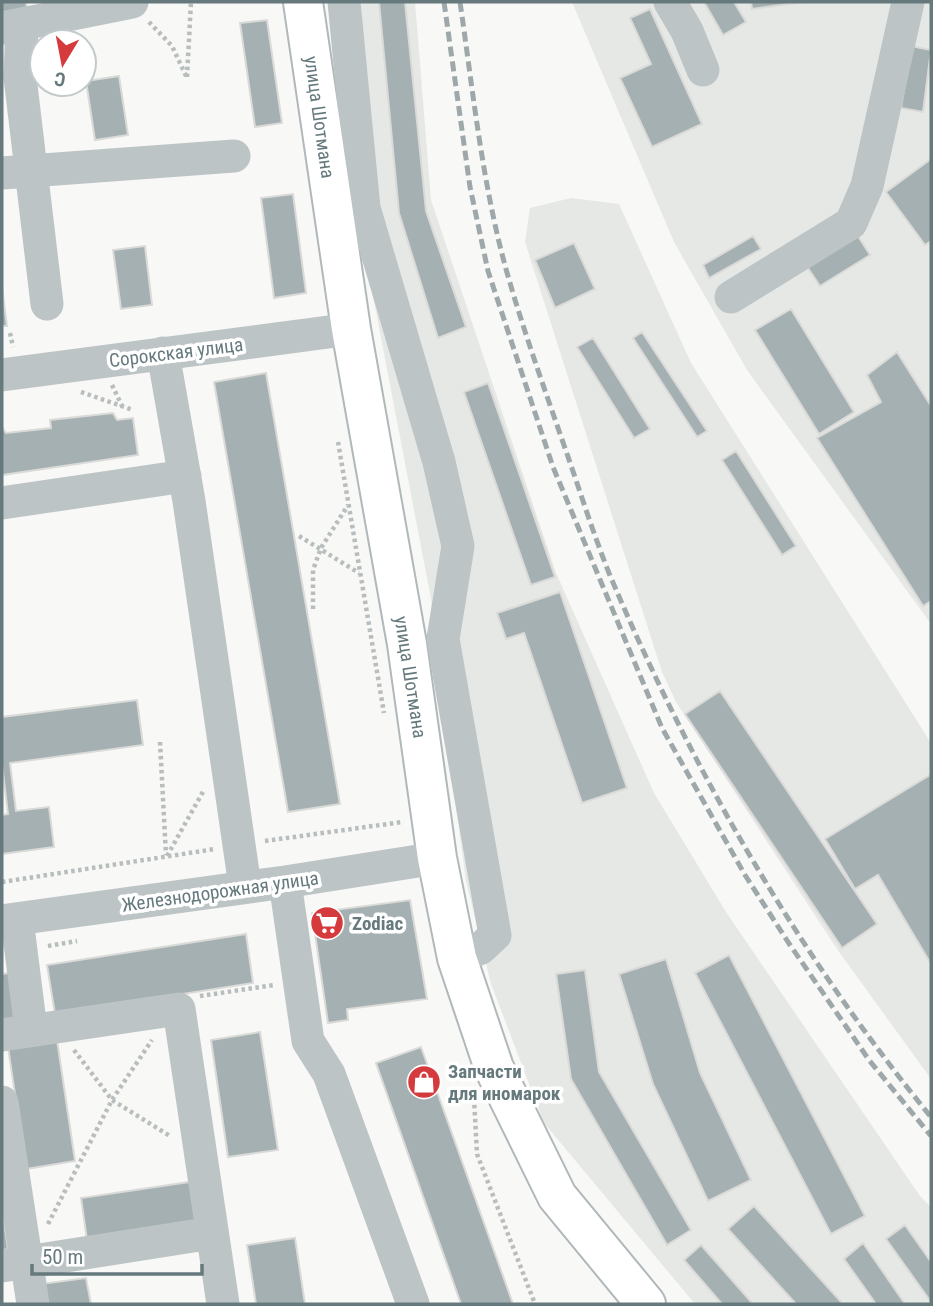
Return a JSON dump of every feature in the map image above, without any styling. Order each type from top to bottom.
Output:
[{"type":"main road","name":"улица Шотмана","points":[[303,2],[351,329],[425,641],[437,858],[457,958],[494,1068],[557,1196],[646,1304]]},
{"type":"street","points":[[47,304],[16,172],[24,19],[130,2]]},
{"type":"street","points":[[344,2],[364,208],[439,462],[458,546],[425,641],[495,934],[481,948],[457,958]]},
{"type":"street","points":[[670,2],[687,31],[703,70]]},
{"type":"street","points":[[731,297],[851,223],[867,186],[908,2]]},
{"type":"street","points":[[16,172],[234,156]]},
{"type":"street","name":"Сорокская улица","points":[[2,375],[351,329]]},
{"type":"street","points":[[163,353],[185,476],[245,886]]},
{"type":"street","points":[[2,503],[185,476]]},
{"type":"street","name":"Железнодорожная улица","points":[[13,930],[245,886],[285,883],[437,858]]},
{"type":"street","points":[[285,883],[308,1041],[328,1074],[413,1304]]},
{"type":"street","points":[[13,930],[30,1031],[179,1009],[222,1304]]},
{"type":"street","points":[[2,1102],[14,1264],[33,1304]]},
{"type":"street","points":[[14,1264],[212,1233]]},
{"type":"path","points":[[130,2],[172,46],[187,78],[191,2]]},
{"type":"path","points":[[313,610],[313,570],[321,548],[348,505]]},
{"type":"path","points":[[299,536],[360,573]]},
{"type":"path","points":[[160,742],[166,856]]},
{"type":"path","points":[[13,930],[87,939]]},
{"type":"path","points":[[14,1264],[90,1147],[112,1100],[171,1010],[188,998],[300,982]]},
{"type":"path","points":[[30,1031],[112,1100],[201,1155]]},
{"type":"path","points":[[484,1103],[476,1092],[477,1154],[535,1304]]},
{"type":"path","points":[[530,1291],[540,1304]]},
{"type":"shaded area","points":[[330,2],[415,2],[431,200],[556,573],[654,793],[726,912],[920,1196],[931,1207],[931,1304],[695,1304],[544,1123],[491,984],[466,881],[431,599],[361,233]]},
{"type":"shaded area","points":[[572,2],[931,2],[931,624],[747,370],[674,242]]},
{"type":"shaded area","points":[[571,198],[619,204],[691,363],[931,743],[931,1079],[837,949],[676,702],[662,672],[525,242],[530,208]]},
{"type":"building","points":[[2,2],[26,2],[27,9],[2,13]]},
{"type":"building","points":[[379,2],[405,2],[426,211],[466,327],[438,338],[399,213]]},
{"type":"building","points":[[704,2],[734,2],[746,22],[723,35]]},
{"type":"building","points":[[751,2],[803,2],[752,9]]},
{"type":"building","points":[[650,9],[702,124],[652,147],[620,78],[651,64],[630,18]]},
{"type":"building","points":[[267,20],[282,123],[255,127],[240,23]]},
{"type":"building","points":[[911,46],[931,50],[923,112],[901,108]]},
{"type":"building","points":[[119,76],[128,135],[95,140],[89,98],[98,98],[98,79]]},
{"type":"building","points":[[931,159],[931,241],[925,245],[886,192]]},
{"type":"building","points":[[293,194],[306,293],[274,298],[261,198]]},
{"type":"building","points":[[856,233],[870,255],[820,286],[806,265]]},
{"type":"building","points":[[753,236],[761,249],[709,278],[703,265]]},
{"type":"building","points":[[574,243],[595,289],[555,308],[535,260]]},
{"type":"building","points":[[145,246],[152,305],[121,309],[113,250]]},
{"type":"building","points":[[2,287],[7,326],[2,326]]},
{"type":"building","points":[[791,309],[854,412],[819,434],[755,330]]},
{"type":"building","points":[[642,332],[707,431],[697,437],[633,338]]},
{"type":"building","points":[[593,338],[650,429],[634,438],[577,347]]},
{"type":"building","points":[[897,352],[931,406],[931,601],[923,606],[817,438],[881,402],[867,375]]},
{"type":"building","points":[[266,373],[340,804],[288,812],[214,382]]},
{"type":"building","points":[[488,383],[555,577],[531,585],[464,392]]},
{"type":"building","points":[[113,413],[117,420],[133,418],[138,455],[2,475],[2,427],[6,433],[51,428],[50,420]]},
{"type":"building","points":[[736,451],[796,546],[782,555],[722,460]]},
{"type":"building","points":[[560,592],[627,788],[582,803],[524,633],[506,639],[497,613]]},
{"type":"building","points":[[720,691],[877,924],[842,948],[685,714]]},
{"type":"building","points":[[137,700],[143,745],[10,763],[16,811],[49,807],[54,847],[2,854],[2,815],[8,814],[2,764],[2,717]]},
{"type":"building","points":[[930,775],[931,964],[878,875],[855,889],[825,839]]},
{"type":"building","points":[[410,900],[427,999],[347,1009],[348,1020],[328,1023],[312,913]]},
{"type":"building","points":[[246,934],[253,983],[55,1014],[47,965]]},
{"type":"building","points":[[729,955],[865,1216],[831,1234],[695,973]]},
{"type":"building","points":[[666,959],[700,1073],[751,1180],[708,1201],[653,1084],[619,974]]},
{"type":"building","points":[[585,970],[599,1072],[691,1230],[667,1245],[571,1079],[556,974]]},
{"type":"building","points":[[9,973],[16,1018],[2,1020],[2,974]]},
{"type":"building","points":[[260,1032],[278,1150],[228,1157],[211,1040]]},
{"type":"building","points":[[57,1040],[75,1161],[26,1169],[8,1047]]},
{"type":"building","points":[[421,1047],[513,1304],[461,1304],[376,1063]]},
{"type":"building","points":[[196,1181],[202,1223],[87,1240],[81,1198]]},
{"type":"building","points":[[754,1206],[843,1304],[796,1304],[728,1229]]},
{"type":"building","points":[[2,1208],[8,1249],[2,1250]]},
{"type":"building","points":[[905,1225],[931,1262],[931,1302],[886,1239]]},
{"type":"building","points":[[295,1238],[305,1304],[256,1304],[247,1245]]},
{"type":"building","points":[[863,1243],[905,1304],[876,1304],[844,1259]]},
{"type":"building","points":[[701,1245],[753,1304],[722,1304],[684,1260]]},
{"type":"building","points":[[86,1278],[91,1304],[44,1304],[41,1284]]},
{"type":"railway","points":[[444,2],[470,187],[488,271],[553,467],[662,728],[745,875],[788,942],[869,1060],[931,1136]]},
{"type":"railway","points":[[460,2],[484,170],[506,269],[534,360],[609,573],[675,717],[750,857],[836,990],[931,1117]]},
{"type":"place","name":"Zodiac","points":[[327,923]]},
{"type":"place","name":"Запчасти для иномарок","points":[[424,1082]]}]
